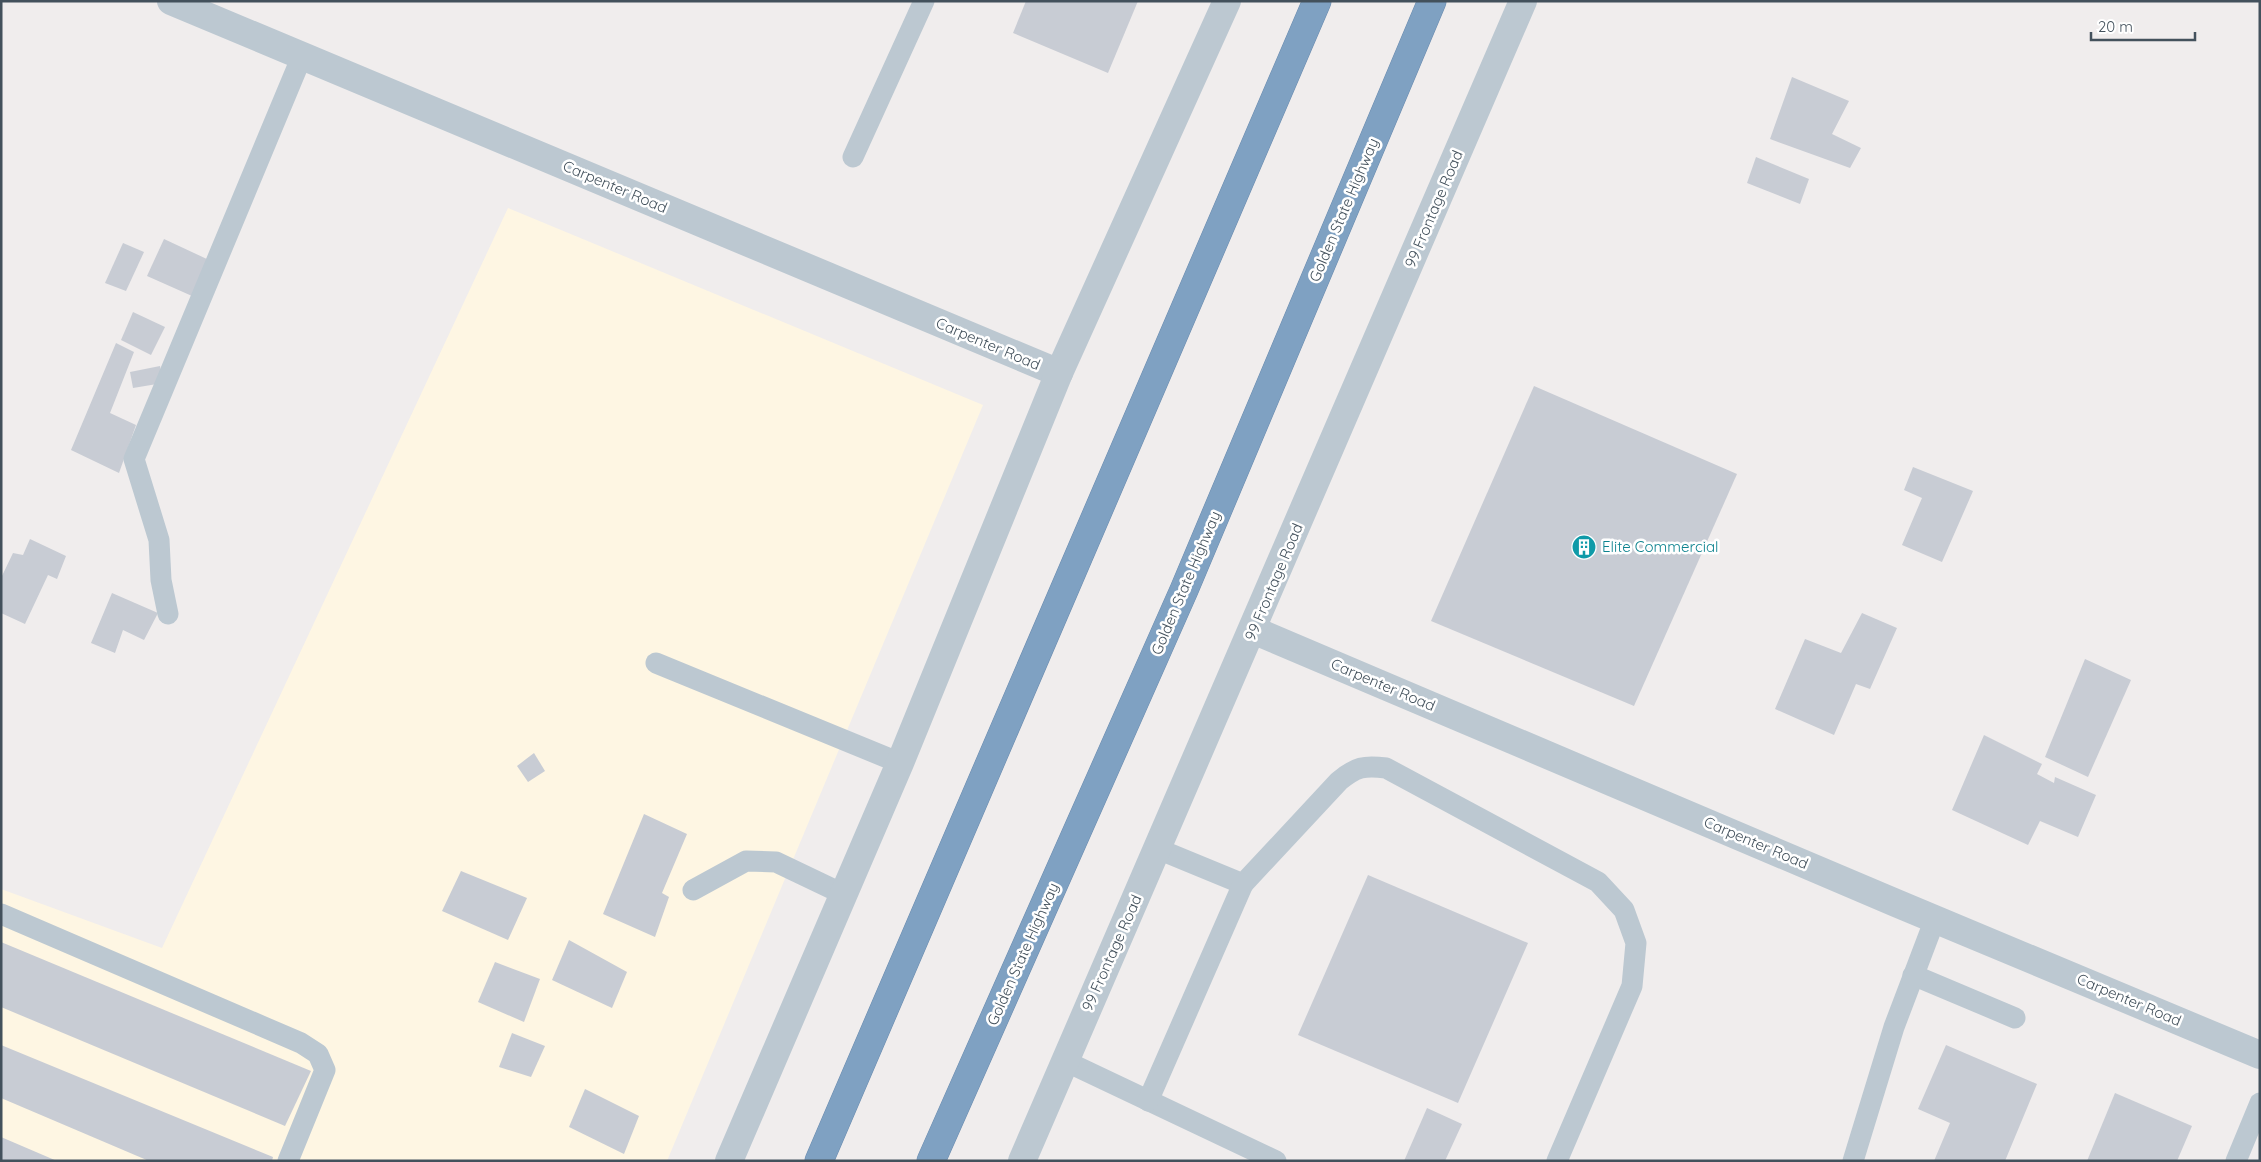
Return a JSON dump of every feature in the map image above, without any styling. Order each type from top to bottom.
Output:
[{"type":"highway","points":[[819,1161],[1317,1]]},
{"type":"highway","name":"Golden State Highway","points":[[931,1161],[1184,590],[1432,1]]},
{"type":"street","name":"Carpenter Road","points":[[170,1],[1059,373]]},
{"type":"street","points":[[729,1161],[900,763],[1059,373],[1227,1]]},
{"type":"street","name":"99 Frontage Road","points":[[1022,1161],[1253,630],[1523,1]]},
{"type":"street","name":"Carpenter Road","points":[[1253,630],[2260,1055]]},
{"type":"lane","points":[[853,157],[924,1]]},
{"type":"lane","points":[[168,614],[161,580],[159,540],[134,459],[302,56]]},
{"type":"lane","points":[[656,663],[900,763]]},
{"type":"lane","points":[[1148,1101],[1243,884],[1339,780],[1352,770],[1368,765],[1386,768],[1598,882],[1624,910],[1636,943],[1632,986],[1557,1161]]},
{"type":"lane","points":[[1158,849],[1243,884]]},
{"type":"lane","points":[[693,890],[746,861],[776,862],[843,894]]},
{"type":"lane","points":[[1,914],[301,1043],[318,1054],[325,1070],[288,1161]]},
{"type":"lane","points":[[1853,1161],[1894,1027],[1935,919]]},
{"type":"lane","points":[[1913,976],[2015,1018]]},
{"type":"lane","points":[[1065,1061],[1276,1161]]},
{"type":"lane","points":[[2236,1161],[2260,1103]]},
{"type":"shaded area","points":[[508,208],[983,405],[667,1161],[1,1161],[1,889],[162,948]]},
{"type":"building","points":[[1026,1],[1138,1],[1108,73],[1013,33]]},
{"type":"building","points":[[1792,77],[1849,101],[1832,134],[1861,148],[1850,168],[1770,139]]},
{"type":"building","points":[[1756,157],[1809,179],[1800,204],[1747,183]]},
{"type":"building","points":[[164,239],[209,260],[192,296],[147,276]]},
{"type":"building","points":[[123,243],[144,252],[126,291],[105,283]]},
{"type":"building","points":[[133,312],[165,327],[151,355],[121,340]]},
{"type":"building","points":[[116,343],[134,352],[110,413],[136,425],[119,473],[71,450]]},
{"type":"building","points":[[160,366],[163,383],[133,388],[130,372]]},
{"type":"building","name":"Elite Commercial","points":[[1534,386],[1737,474],[1634,706],[1431,621]]},
{"type":"building","points":[[1913,467],[1973,491],[1942,562],[1902,545],[1922,498],[1904,490]]},
{"type":"building","points":[[30,539],[66,556],[57,579],[48,575],[25,624],[1,613],[1,578],[13,553],[23,555]]},
{"type":"building","points":[[112,593],[158,613],[144,640],[123,630],[115,653],[91,643]]},
{"type":"building","points":[[1862,613],[1897,628],[1870,689],[1856,684],[1834,735],[1775,709],[1805,639],[1841,653]]},
{"type":"building","points":[[2085,659],[2131,680],[2088,777],[2045,757]]},
{"type":"building","points":[[1984,735],[2042,764],[2037,774],[2054,783],[2055,777],[2096,795],[2078,837],[2040,821],[2028,845],[1952,810]]},
{"type":"building","points":[[534,753],[545,771],[528,782],[517,766]]},
{"type":"building","points":[[644,814],[687,834],[662,893],[669,897],[655,937],[603,914]]},
{"type":"building","points":[[461,871],[527,898],[508,940],[442,911]]},
{"type":"building","points":[[1368,875],[1528,943],[1458,1103],[1298,1035]]},
{"type":"building","points":[[569,940],[627,972],[612,1008],[552,980]]},
{"type":"building","points":[[1,942],[311,1071],[285,1126],[1,1007]]},
{"type":"building","points":[[495,962],[540,979],[524,1022],[478,1002]]},
{"type":"building","points":[[512,1033],[545,1046],[531,1077],[499,1067]]},
{"type":"building","points":[[1,1045],[273,1157],[272,1161],[149,1161],[1,1098]]},
{"type":"building","points":[[1946,1045],[2037,1084],[2005,1161],[1934,1161],[1950,1123],[1918,1109]]},
{"type":"building","points":[[585,1089],[639,1116],[624,1154],[569,1127]]},
{"type":"building","points":[[2115,1093],[2192,1126],[2177,1161],[2087,1161]]},
{"type":"building","points":[[1427,1108],[1462,1124],[1445,1161],[1404,1161]]},
{"type":"building","points":[[1,1137],[57,1161],[1,1161]]},
{"type":"place","name":"Elite Commercial","points":[[1584,547]]}]
